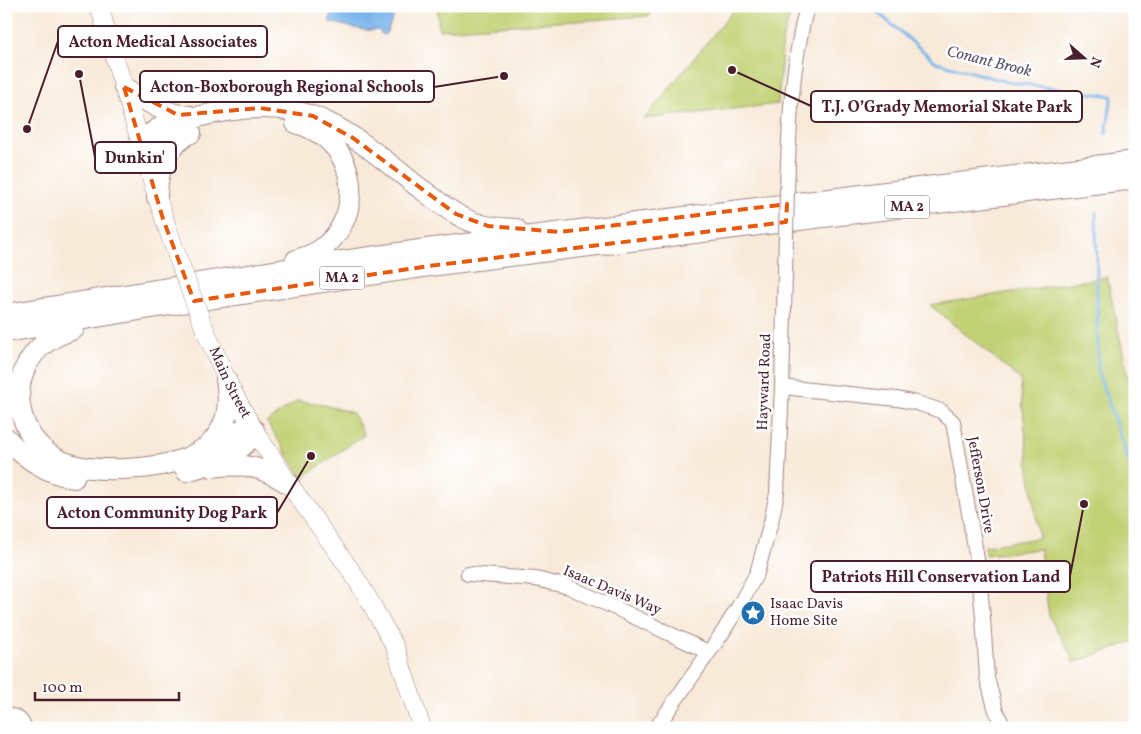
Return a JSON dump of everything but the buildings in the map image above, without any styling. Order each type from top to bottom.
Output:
[{"type":"highway","points":[[124,87],[151,104],[172,114],[204,115]]},
{"type":"highway","points":[[140,144],[155,130],[175,122],[204,115],[231,110],[260,108],[288,110],[313,116],[336,126],[440,203],[466,219],[494,227],[560,232]]},
{"type":"highway","points":[[140,144],[155,146],[215,124],[269,119],[294,123],[315,131],[328,140],[338,152],[350,182],[349,204],[343,224],[332,239],[310,255],[250,275]]},
{"type":"highway","points":[[157,197],[158,176],[165,158],[176,143],[191,133]]},
{"type":"highway","name":"MA 2","points":[[6,314],[434,248],[1135,161]]},
{"type":"highway","name":"MA 2","points":[[6,332],[420,267],[1135,179]]},
{"type":"highway","points":[[115,314],[56,336],[33,355],[23,374],[19,395],[22,418],[30,434],[43,449],[55,458],[88,467],[119,468],[159,465],[181,460],[239,431],[254,430],[249,440],[230,454],[207,465],[186,471]]},
{"type":"highway","points":[[202,451],[216,437],[225,420],[228,401],[226,378]]},
{"type":"highway","points":[[6,438],[38,465],[72,478],[130,480],[221,466],[246,465],[265,471],[289,484]]},
{"type":"main road","name":"Main Street","points":[[99,6],[140,144],[177,256],[205,330],[226,378],[254,430],[372,604],[395,647],[422,728]]},
{"type":"street","name":"Hayward Road","points":[[656,728],[741,602],[757,573],[771,522],[777,493],[790,123],[800,36],[807,6]]},
{"type":"street","name":"Jefferson Drive","points":[[782,387],[897,399],[917,403],[941,411],[953,422],[978,565],[987,678],[996,711],[1004,728]]},
{"type":"street","name":"Isaac Davis Way","points":[[468,574],[528,578],[560,584],[708,652]]},
{"type":"street","points":[[6,715],[15,716],[21,720],[25,728]]},
{"type":"highlighted area","points":[[124,87],[178,115],[260,108],[313,116],[353,138],[456,214],[488,226],[560,232],[787,204],[786,222],[429,266],[194,301],[163,219]]},
{"type":"green space","points":[[437,6],[649,6],[650,16],[439,30]]},
{"type":"green space","points":[[737,6],[779,6],[791,13],[783,37],[778,104],[644,119]]},
{"type":"green space","points":[[1107,277],[1135,409],[1135,641],[1073,663],[1072,657],[1049,616],[1040,549],[986,555],[985,546],[1039,538],[1029,469],[1020,379],[930,305]]},
{"type":"green space","points":[[297,401],[317,403],[353,413],[364,435],[302,478],[267,422]]},
{"type":"water","points":[[334,6],[393,6],[393,18],[386,34],[383,35],[378,30],[360,29],[329,22]]},
{"type":"waterway","name":"Conant Brook","points":[[870,6],[936,62],[1007,82],[1112,96],[1106,134]]},
{"type":"waterway","name":"Conant Brook","points":[[1096,212],[1098,372],[1135,479]]},
{"type":"place","name":"T.J. O’Grady Memorial Skate Park","points":[[732,70]]},
{"type":"place","name":"Dunkin'","points":[[79,74]]},
{"type":"place","name":"Acton-Boxborough Regional Schools","points":[[504,76]]},
{"type":"place","name":"Acton Medical Associates","points":[[27,129]]},
{"type":"place","name":"Acton Community Dog Park","points":[[311,456]]},
{"type":"place","name":"Patriots Hill Conservation Land","points":[[1084,504]]},
{"type":"place","name":"Isaac Davis Home Site","points":[[753,613]]}]
